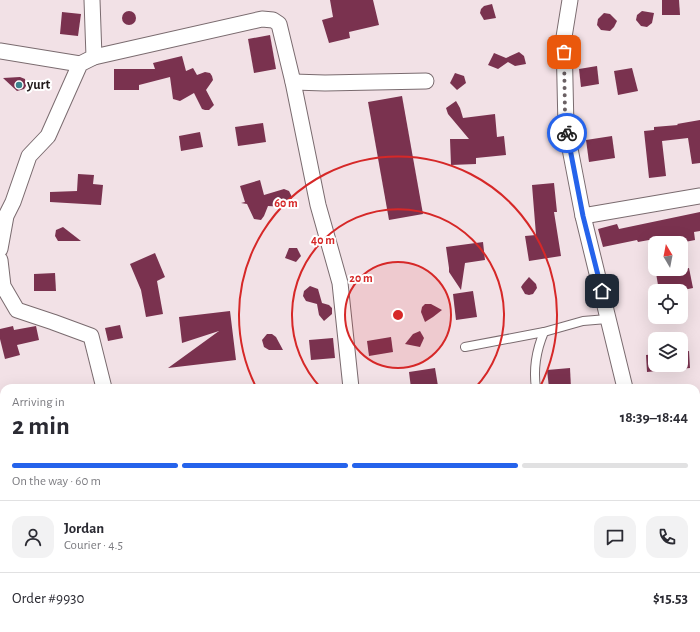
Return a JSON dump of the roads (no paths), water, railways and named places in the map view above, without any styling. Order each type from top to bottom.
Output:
[{"type":"street","points":[[92,0],[94,57]]},
{"type":"street","points":[[570,0],[564,37],[566,128],[583,216],[624,384]]},
{"type":"street","points":[[0,51],[80,64],[94,57],[262,19],[273,20],[279,24],[294,82],[318,205],[340,283],[351,384]]},
{"type":"street","points":[[0,249],[3,215],[13,202],[29,156],[48,136],[80,64]]},
{"type":"street","points":[[294,82],[325,83],[426,81]]},
{"type":"street","points":[[583,216],[700,196]]},
{"type":"street","points":[[0,260],[3,286],[17,310],[92,336],[103,384]]},
{"type":"lane","points":[[465,347],[544,332],[583,321],[608,319]]},
{"type":"lane","points":[[536,384],[534,367],[538,345],[544,332]]},
{"type":"place","name":"yurt","points":[[19,85]]}]
